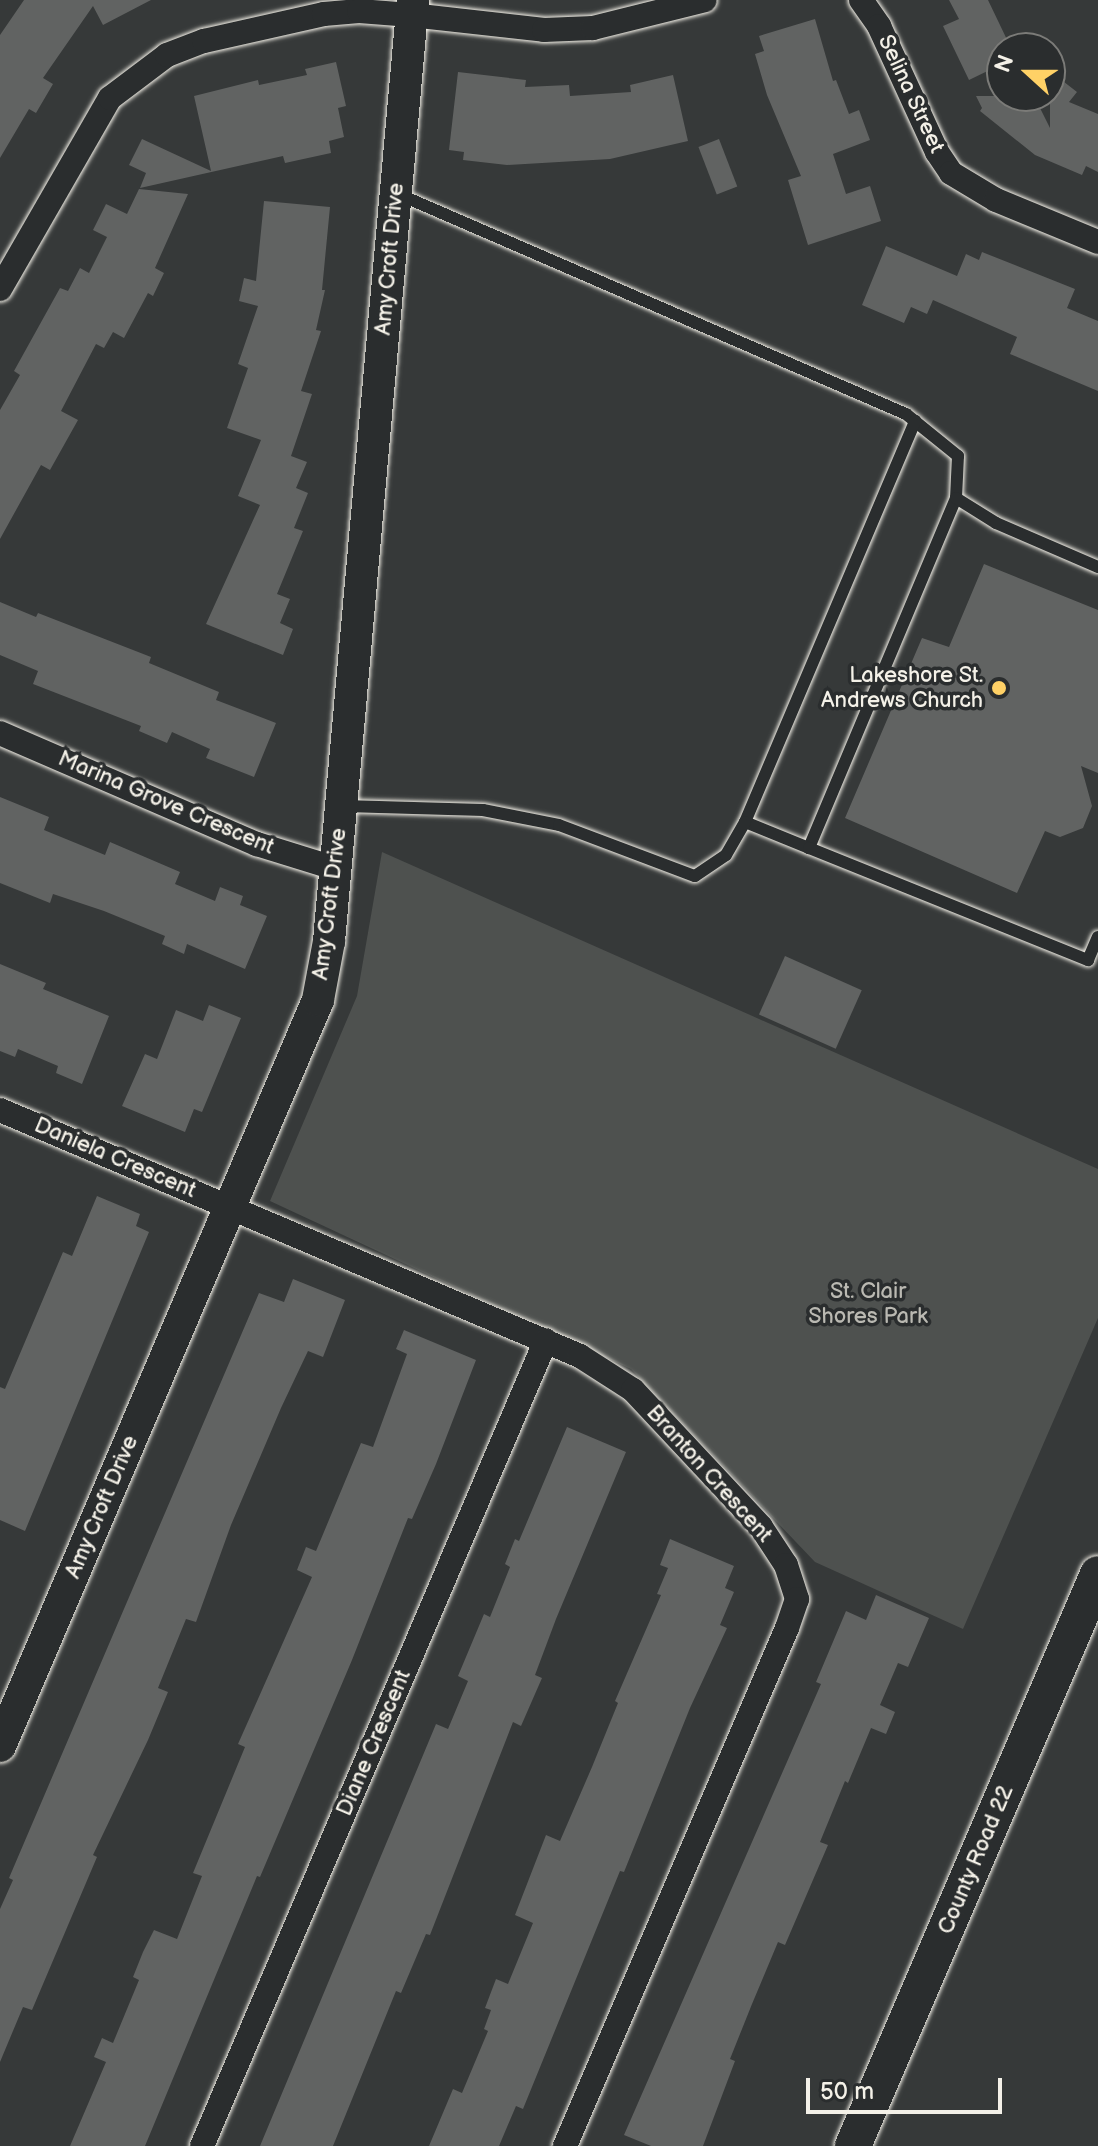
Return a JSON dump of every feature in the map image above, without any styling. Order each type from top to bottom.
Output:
[{"type":"main road","name":"County Road 22","points":[[853,2146],[1098,1574]]},
{"type":"street","points":[[0,289],[110,98],[139,73],[167,55],[204,41],[288,20],[359,11],[412,8],[544,30],[593,28],[705,0]]},
{"type":"street","name":"Selina Street","points":[[861,0],[879,26],[937,152],[951,173],[996,200],[1098,242]]},
{"type":"street","name":"Amy Croft Drive","points":[[0,1746],[318,1000],[329,941],[412,8]]},
{"type":"street","name":"Marina Grove Crescent","points":[[0,733],[257,844],[334,868]]},
{"type":"street","name":"Daniela Crescent","points":[[0,1110],[230,1206]]},
{"type":"street","name":"Branton Crescent","points":[[230,1206],[546,1340],[580,1356],[633,1390],[761,1527],[786,1565],[797,1599],[565,2146]]},
{"type":"street","name":"Diane Crescent","points":[[202,2146],[546,1340]]},
{"type":"lane","points":[[395,193],[906,414],[958,456],[956,498],[809,848]]},
{"type":"lane","points":[[341,806],[483,810],[559,825],[695,876],[726,855],[745,822],[915,421]]},
{"type":"lane","points":[[956,498],[996,523],[1098,567]]},
{"type":"lane","points":[[745,822],[1093,962],[1098,937]]},
{"type":"green space","name":"St. Clair Shores Park","points":[[382,852],[1098,1169],[1098,1318],[963,1629],[815,1562],[631,1369],[270,1201],[357,996]]},
{"type":"building","points":[[24,0],[151,0],[103,25],[93,6],[43,78],[53,84],[36,113],[29,109],[0,158],[0,35]]},
{"type":"building","points":[[949,0],[988,0],[1003,32],[986,32],[986,72],[969,80],[943,26],[959,19]]},
{"type":"building","points":[[815,19],[833,81],[836,80],[849,114],[859,110],[870,140],[833,154],[846,194],[870,186],[881,221],[808,245],[788,180],[801,176],[767,95],[755,54],[764,51],[759,36]]},
{"type":"building","points":[[336,62],[346,106],[338,108],[344,137],[329,141],[331,153],[285,163],[283,156],[140,188],[146,173],[129,165],[142,139],[211,171],[194,96],[258,80],[259,85],[307,75],[305,69]]},
{"type":"building","points":[[458,72],[526,80],[525,87],[569,85],[570,96],[631,92],[630,85],[673,75],[688,141],[610,159],[507,165],[463,160],[464,152],[449,150]]},
{"type":"building","points":[[1066,83],[1077,92],[1069,102],[1098,114],[1098,172],[1086,166],[1082,175],[1035,155],[980,111],[982,108],[976,96],[986,96],[986,112],[1042,112],[1050,128],[1050,112],[1066,112]]},
{"type":"building","points":[[719,139],[737,187],[717,194],[698,147]]},
{"type":"building","points":[[139,189],[188,194],[155,268],[164,273],[153,296],[148,293],[124,338],[113,332],[104,348],[96,344],[61,411],[78,420],[50,470],[41,465],[0,539],[0,410],[20,375],[14,371],[60,288],[68,291],[80,268],[89,273],[107,237],[93,230],[106,204],[127,214]]},
{"type":"building","points":[[264,201],[330,207],[322,290],[325,290],[316,330],[321,331],[301,391],[312,394],[291,456],[307,462],[296,488],[308,493],[294,528],[303,531],[277,594],[290,599],[280,623],[293,629],[283,655],[206,624],[260,505],[238,496],[261,440],[227,428],[248,368],[238,364],[258,306],[239,301],[244,278],[256,281]]},
{"type":"building","points":[[886,246],[957,276],[966,254],[979,260],[982,252],[1075,289],[1067,308],[1098,321],[1098,391],[1010,354],[1017,337],[933,300],[927,314],[911,307],[904,323],[862,305]]},
{"type":"building","name":"Lakeshore St. Andrews Church","points":[[984,564],[1098,610],[1098,773],[1081,766],[1092,806],[1083,828],[1060,837],[1045,831],[1017,893],[845,818],[922,638],[949,647]]},
{"type":"building","points":[[0,602],[36,617],[38,613],[151,657],[149,663],[219,692],[216,700],[276,723],[254,777],[206,758],[210,749],[172,732],[167,743],[139,731],[141,726],[33,684],[38,671],[0,655]]},
{"type":"building","points":[[0,797],[49,817],[44,830],[105,855],[110,842],[180,872],[175,884],[215,901],[220,887],[243,896],[240,905],[267,916],[245,969],[187,944],[184,954],[162,944],[165,936],[104,911],[53,894],[50,903],[0,883]]},
{"type":"building","points":[[785,956],[862,990],[836,1049],[759,1014]]},
{"type":"building","points":[[0,964],[46,983],[43,989],[109,1016],[82,1084],[56,1073],[58,1066],[18,1049],[15,1057],[0,1051]]},
{"type":"building","points":[[209,1005],[241,1018],[202,1112],[194,1109],[185,1132],[122,1106],[145,1054],[157,1059],[176,1010],[203,1021]]},
{"type":"building","points":[[97,1196],[140,1214],[136,1226],[149,1232],[25,1531],[0,1520],[0,1387],[5,1389],[63,1252],[72,1256]]},
{"type":"building","points":[[293,1279],[345,1300],[323,1357],[308,1351],[281,1408],[231,1525],[196,1622],[186,1619],[158,1688],[168,1692],[93,1855],[97,1857],[32,2010],[23,2007],[0,2062],[0,1909],[13,1880],[9,1878],[259,1293],[284,1302]]},
{"type":"building","points":[[404,1330],[476,1360],[436,1464],[412,1519],[408,1518],[352,1660],[260,1877],[257,1876],[145,2146],[70,2146],[106,2062],[94,2057],[102,2038],[113,2043],[139,1980],[133,1977],[154,1930],[177,1939],[202,1876],[193,1873],[245,1747],[238,1744],[312,1577],[297,1570],[306,1547],[316,1551],[361,1443],[373,1447],[407,1354],[396,1349]]},
{"type":"building","points":[[567,1427],[626,1452],[535,1675],[542,1678],[521,1726],[513,1722],[430,1935],[426,1934],[401,1993],[396,1991],[333,2146],[260,2146],[436,1724],[448,1729],[468,1681],[458,1676],[484,1614],[490,1617],[510,1567],[505,1564],[515,1539],[519,1541]]},
{"type":"building","points":[[670,1539],[734,1566],[725,1588],[734,1592],[720,1625],[727,1628],[690,1708],[624,1872],[620,1871],[523,2109],[516,2106],[499,2146],[429,2146],[453,2089],[462,2093],[488,2031],[484,2029],[491,2010],[485,2008],[496,1979],[508,1984],[533,1923],[515,1915],[546,1835],[560,1841],[592,1767],[618,1703],[615,1701],[661,1595],[657,1594],[668,1568],[660,1565]]},
{"type":"building","points":[[876,1595],[929,1618],[908,1667],[898,1663],[880,1705],[895,1712],[886,1734],[871,1728],[848,1783],[845,1781],[820,1842],[828,1845],[785,1945],[778,1942],[752,2004],[730,2059],[735,2061],[703,2146],[651,2146],[624,2135],[821,1684],[816,1682],[846,1611],[866,1620]]},
{"type":"place","name":"Lakeshore St. Andrews Church","points":[[999,688]]}]
